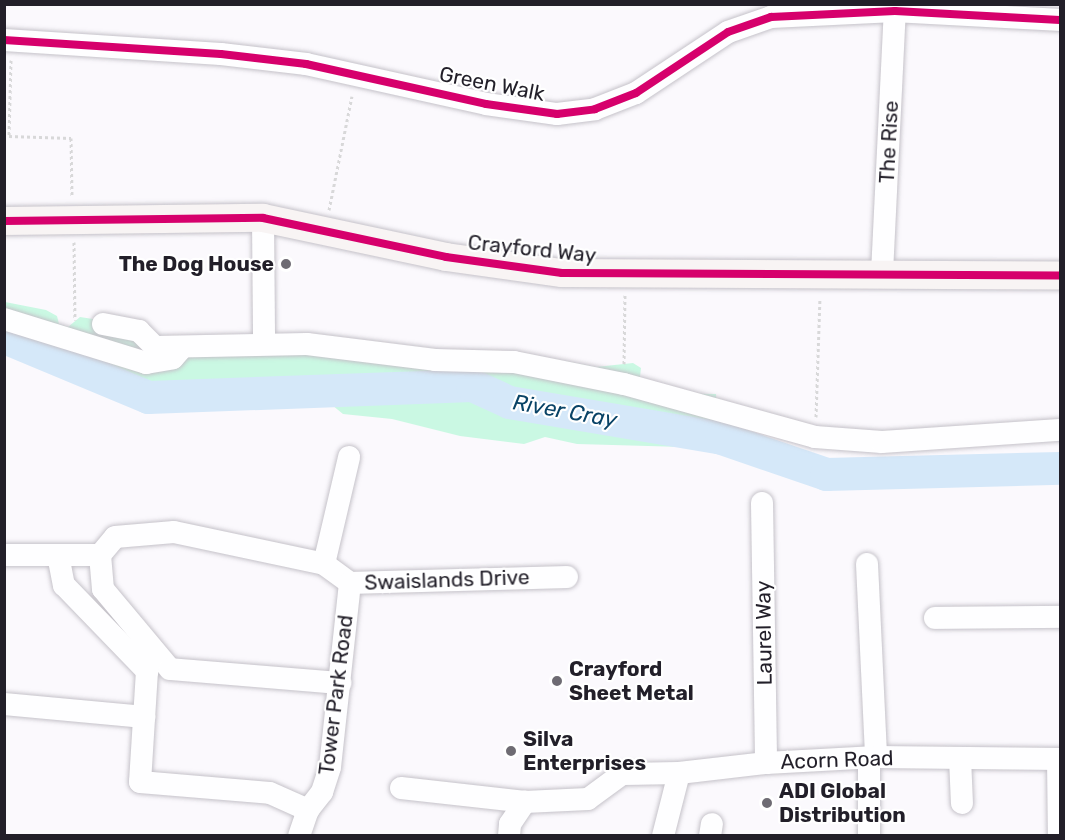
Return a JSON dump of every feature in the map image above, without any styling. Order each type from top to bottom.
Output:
[{"type":"main road","name":"Crayford Way","points":[[4,221],[263,218],[325,229],[446,257],[562,273],[624,276],[882,273],[1060,276]]},
{"type":"street","name":"Green Walk","points":[[8,40],[221,54],[356,73],[513,109],[576,112],[609,104],[647,88],[728,32],[755,21],[798,14],[895,11],[1060,20]]},
{"type":"street","name":"The Rise","points":[[882,273],[895,11]]},
{"type":"street","points":[[263,218],[264,344]]},
{"type":"street","points":[[4,319],[146,363],[173,358],[181,349]]},
{"type":"street","points":[[103,324],[139,331],[155,347],[181,349],[307,344],[435,360],[514,362],[624,384],[815,437],[882,442],[1060,430]]},
{"type":"street","points":[[324,564],[349,458]]},
{"type":"street","name":"Laurel Way","points":[[762,503],[766,763]]},
{"type":"street","name":"Swaislands Drive","points":[[100,555],[115,537],[174,532],[324,564],[350,583],[567,577]]},
{"type":"street","points":[[4,555],[100,555],[103,589],[170,669],[340,683]]},
{"type":"street","points":[[58,555],[64,585],[147,671],[140,782],[270,793],[308,810]]},
{"type":"street","points":[[867,564],[873,758],[869,836]]},
{"type":"street","name":"Tower Park Road","points":[[299,836],[308,810],[322,792],[330,767],[350,583]]},
{"type":"street","points":[[935,618],[1060,617]]},
{"type":"street","points":[[4,704],[144,717]]},
{"type":"street","name":"Acorn Road","points":[[400,788],[525,802],[588,799],[622,774],[679,773],[766,763],[873,758],[1059,759]]},
{"type":"street","points":[[960,758],[962,803]]},
{"type":"street","points":[[1059,759],[1059,836]]},
{"type":"street","points":[[663,836],[679,773]]},
{"type":"street","points":[[509,836],[510,824],[525,802]]},
{"type":"path","points":[[8,40],[9,136],[71,138],[75,311]]},
{"type":"path","points":[[325,229],[356,73]]},
{"type":"path","points":[[816,414],[822,273]]},
{"type":"path","points":[[624,276],[624,384]]},
{"type":"green space","points":[[5,302],[46,310],[57,316],[59,324],[68,327],[80,317],[138,326],[164,337],[565,361],[596,367],[633,363],[641,368],[638,393],[716,394],[719,448],[577,444],[545,437],[524,444],[460,436],[392,419],[343,414],[332,405],[316,403],[282,407],[224,401],[135,404],[106,396],[81,381],[5,355]]},
{"type":"waterway","name":"River Cray","points":[[4,337],[148,397],[472,385],[509,402],[721,438],[826,474],[1060,468]]},
{"type":"cycle path","points":[[4,40],[221,54],[306,64],[486,104],[557,114],[595,109],[636,93],[728,32],[771,17],[895,11],[1060,20]]},
{"type":"cycle path","points":[[4,221],[263,218],[446,257],[562,273],[1060,276]]},
{"type":"place","name":"The Dog House","points":[[286,264]]},
{"type":"place","name":"Crayford Sheet Metal","points":[[557,681]]},
{"type":"place","name":"Silva Enterprises","points":[[511,751]]},
{"type":"place","name":"ADI Global Distribution","points":[[767,803]]}]
